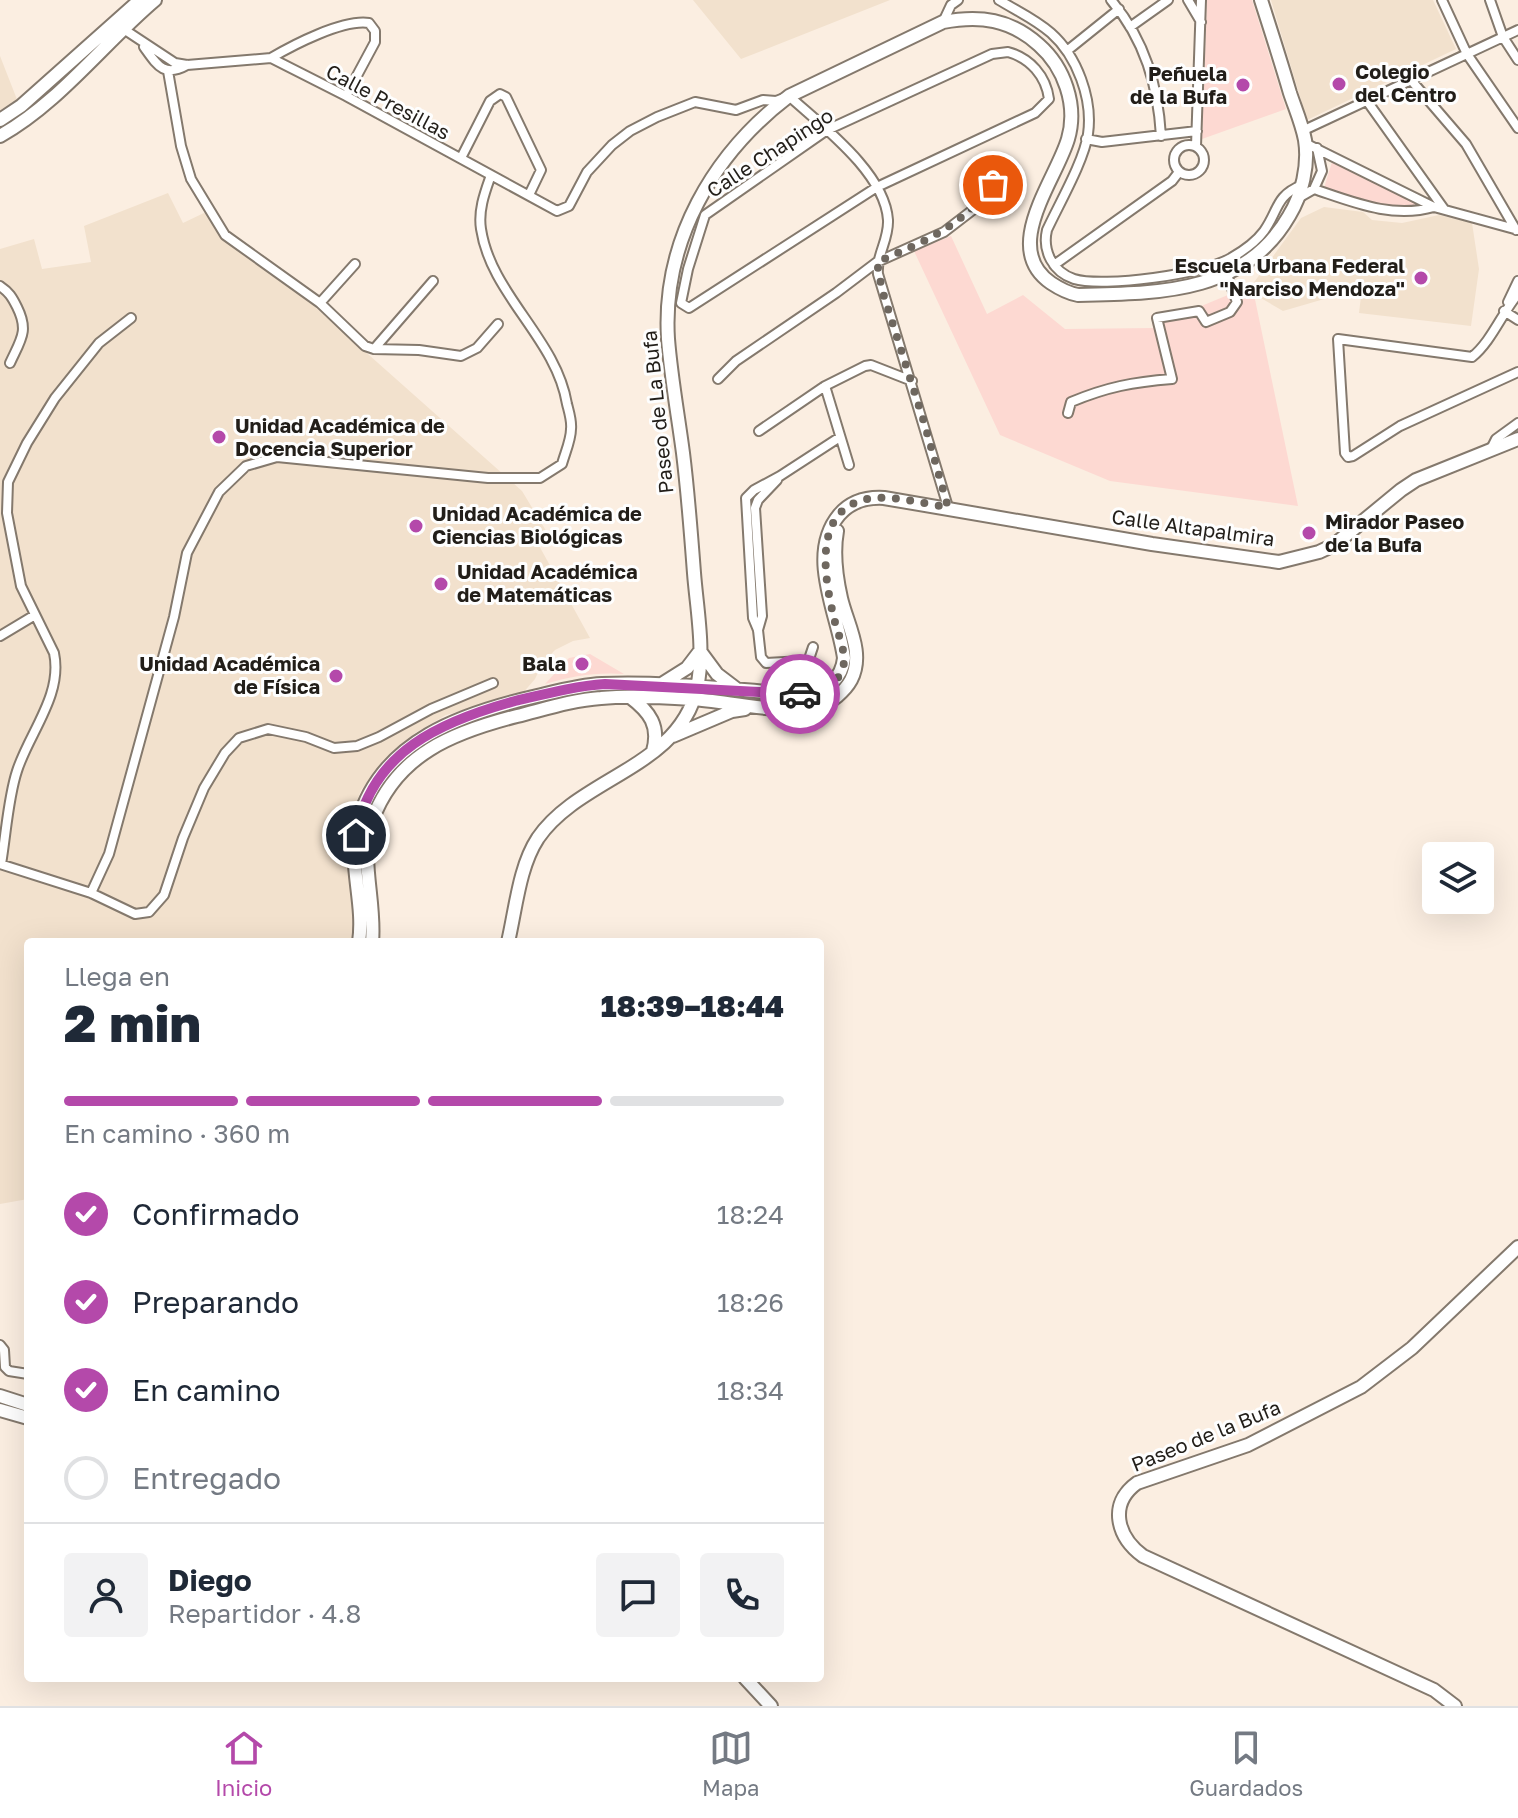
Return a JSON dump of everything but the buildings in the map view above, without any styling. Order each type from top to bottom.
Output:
[{"type":"street","points":[[0,136],[41,107],[140,0]]},
{"type":"street","points":[[0,120],[155,0]]},
{"type":"street","points":[[943,22],[951,5],[958,0]]},
{"type":"street","points":[[999,0],[1030,16],[1052,33],[1068,50],[1082,83],[1087,109],[1086,139],[1044,243],[1054,265],[1070,277],[1090,281],[1153,278],[1226,261],[1264,232],[1288,191],[1305,190],[1374,209],[1418,212],[1439,209]]},
{"type":"street","points":[[1111,0],[1130,27],[1152,71],[1159,102],[1161,136]]},
{"type":"street","points":[[1130,27],[1168,0]]},
{"type":"street","points":[[1188,0],[1201,22]]},
{"type":"street","points":[[1196,146],[1182,147],[1175,154],[1174,163],[1179,172],[1193,175],[1201,169],[1204,160],[1196,146],[1201,0]]},
{"type":"street","points":[[943,22],[970,17],[1000,21],[1023,30],[1058,65],[1067,86],[1071,113],[1069,137],[1032,221],[1031,257],[1043,278],[1068,293],[1078,295],[1164,289],[1227,275],[1253,260],[1267,247],[1305,190],[1322,171],[1308,141],[1261,0]]},
{"type":"street","points":[[1442,0],[1467,54],[1518,128]]},
{"type":"street","points":[[1490,0],[1503,37],[1518,60]]},
{"type":"street","points":[[1068,50],[1119,9]]},
{"type":"street","points":[[119,25],[175,63],[187,65],[271,58],[327,32],[356,22],[369,23],[375,31],[375,42],[346,96]]},
{"type":"street","name":"Paseo de La Bufa","points":[[695,694],[700,651],[686,473],[668,340],[670,280],[687,223],[723,160],[748,131],[789,96],[943,22]]},
{"type":"street","points":[[1308,141],[1367,101],[1518,30]]},
{"type":"street","points":[[140,40],[153,59],[168,71],[177,71],[187,65]]},
{"type":"street","name":"Calle Chapingo","points":[[1008,52],[1033,66],[1047,89],[1049,99],[1035,113],[877,187],[689,308],[681,303],[705,215],[827,130],[992,54],[1008,52]]},
{"type":"street","name":"Calle Presillas","points":[[271,58],[557,211],[565,210],[587,172],[612,145],[657,117],[695,102],[736,110],[763,100],[776,101],[789,96]]},
{"type":"street","points":[[168,71],[181,146],[191,179],[225,235],[320,303],[365,346],[461,356],[477,348],[498,324]]},
{"type":"street","points":[[1411,80],[1466,144],[1517,230]]},
{"type":"street","points":[[461,158],[490,101],[500,94],[506,97],[515,122],[541,170],[529,195]]},
{"type":"street","points":[[789,96],[827,130],[877,187],[886,209],[885,244],[877,262],[882,290],[948,507]]},
{"type":"street","points":[[1367,101],[1439,209]]},
{"type":"street","points":[[1086,139],[1102,142],[1197,131]]},
{"type":"street","points":[[1305,190],[1308,141]]},
{"type":"street","points":[[1308,141],[1439,209],[1517,230]]},
{"type":"street","points":[[1054,265],[1172,181],[1179,172]]},
{"type":"street","points":[[91,893],[109,854],[174,617],[187,553],[219,492],[246,466],[277,457],[488,478],[540,478],[562,464],[571,429],[566,394],[552,361],[500,279],[488,255],[481,227],[482,200],[491,175]]},
{"type":"street","points":[[718,379],[736,361],[877,262],[944,232],[974,209],[993,185]]},
{"type":"street","points":[[320,303],[355,264]]},
{"type":"street","points":[[1068,413],[1071,402],[1100,390],[1133,382],[1172,379],[1157,318],[1199,311],[1206,322],[1230,312],[1237,302],[1227,275]]},
{"type":"street","points":[[374,349],[433,281]]},
{"type":"street","points":[[1518,281],[1504,311],[1479,352],[1472,357],[1338,339],[1345,453],[1348,457],[1353,456],[1400,426],[1518,372]]},
{"type":"street","points":[[0,286],[11,294],[24,322],[24,334],[10,363]]},
{"type":"street","points":[[1504,311],[1518,294]]},
{"type":"street","points":[[1504,311],[1518,320]]},
{"type":"street","points":[[131,318],[99,343],[55,398],[27,443],[8,482],[7,513],[17,573],[54,653],[56,672],[44,712],[16,772],[1,864],[91,893],[135,914],[149,912],[161,902],[204,788],[225,753],[239,738],[268,729],[306,737],[334,748],[357,746],[431,709],[493,683]]},
{"type":"street","points":[[759,431],[825,386],[871,365],[912,381]]},
{"type":"street","points":[[825,386],[849,465]]},
{"type":"street","points":[[1491,449],[1496,439],[1518,423]]},
{"type":"street","points":[[813,647],[809,659],[803,661],[766,663],[761,657],[758,630],[762,616],[755,508],[758,500],[780,476],[840,437]]},
{"type":"street","name":"Calle Altapalmira","points":[[838,516],[856,502],[874,498],[948,507],[1152,544],[1279,562],[1327,549],[1401,490],[1439,469],[1518,439]]},
{"type":"street","points":[[372,938],[374,920],[367,846],[369,832],[382,799],[405,770],[441,741],[489,723],[602,697],[739,690],[808,695],[824,689],[838,677],[844,658],[828,592],[825,559],[829,534],[838,516]]},
{"type":"street","points":[[666,740],[732,711],[754,707],[819,706],[842,691],[853,674],[857,653],[843,608],[836,564],[838,516]]},
{"type":"street","points":[[0,636],[35,615]]},
{"type":"street","points":[[660,685],[687,668],[700,651],[717,674],[739,690]]},
{"type":"street","points":[[359,938],[361,913],[354,862],[358,822],[383,775],[419,739],[449,722],[483,710],[586,685],[660,685],[754,707]]},
{"type":"street","points":[[509,938],[525,865],[544,830],[575,803],[652,754],[666,740],[695,694]]},
{"type":"street","points":[[630,697],[644,707],[655,727],[656,740],[652,754]]},
{"type":"street","name":"Paseo de la Bufa","points":[[1455,1706],[1434,1690],[1143,1556],[1122,1535],[1118,1523],[1119,1512],[1125,1494],[1137,1483],[1248,1445],[1361,1387],[1412,1348],[1518,1247]]},
{"type":"street","points":[[0,1345],[4,1350],[5,1367],[9,1371],[24,1373]]},
{"type":"street","points":[[0,1396],[24,1404]]},
{"type":"street","points":[[0,1410],[24,1417]]},
{"type":"street","points":[[749,1682],[771,1706]]},
{"type":"shaded area","points":[[693,0],[890,0],[741,59]]},
{"type":"shaded area","points":[[1207,0],[1252,0],[1286,109],[1202,139]]},
{"type":"shaded area","name":"Colegio del Centro","points":[[1271,0],[1433,0],[1456,49],[1307,120]]},
{"type":"shaded area","points":[[0,56],[18,102],[0,111]]},
{"type":"shaded area","points":[[1332,162],[1418,203],[1416,208],[1374,204],[1324,188]]},
{"type":"shaded area","points":[[168,193],[183,223],[206,212],[222,236],[315,307],[522,491],[548,534],[537,542],[590,638],[573,641],[555,650],[522,694],[446,715],[415,733],[386,759],[361,790],[348,824],[354,903],[353,938],[24,938],[24,1200],[0,1204],[0,249],[34,239],[42,269],[91,262],[84,226]]},
{"type":"shaded area","points":[[1324,207],[1363,212],[1372,220],[1402,223],[1439,215],[1472,223],[1479,269],[1471,326],[1359,313],[1362,288],[1283,311],[1254,294],[1252,285],[1301,218]]},
{"type":"shaded area","points":[[951,236],[987,314],[1023,295],[1065,329],[1153,328],[1151,315],[1199,307],[1252,285],[1298,506],[1110,481],[1000,435],[914,251]]},
{"type":"shaded area","points":[[590,654],[624,674],[584,675],[545,684],[569,658]]},
{"type":"way so far","points":[[800,694],[808,695],[824,689],[838,677],[843,666],[842,648],[828,592],[825,559],[829,534],[838,516],[856,502],[874,498],[948,507],[882,290],[877,262],[944,232],[974,209],[993,185]]},
{"type":"place","name":"Colegio del Centro","points":[[1339,84]]},
{"type":"place","name":"Peñuela de la Bufa","points":[[1243,85]]},
{"type":"place","name":"Escuela Urbana Federal \"Narciso Mendoza\"","points":[[1421,278]]},
{"type":"place","name":"Unidad Académica de Docencia Superior","points":[[219,437]]},
{"type":"place","name":"Unidad Académica de Ciencias Biológicas","points":[[416,526]]},
{"type":"place","name":"Mirador Paseo de la Bufa","points":[[1309,533]]},
{"type":"place","name":"Unidad Académica de Matemáticas","points":[[441,584]]},
{"type":"place","name":"Bala","points":[[582,664]]},
{"type":"place","name":"Unidad Académica de Física","points":[[336,676]]},
{"type":"route","points":[[356,835],[358,822],[370,795],[399,756],[433,730],[483,710],[586,685],[605,684],[800,694]]}]
